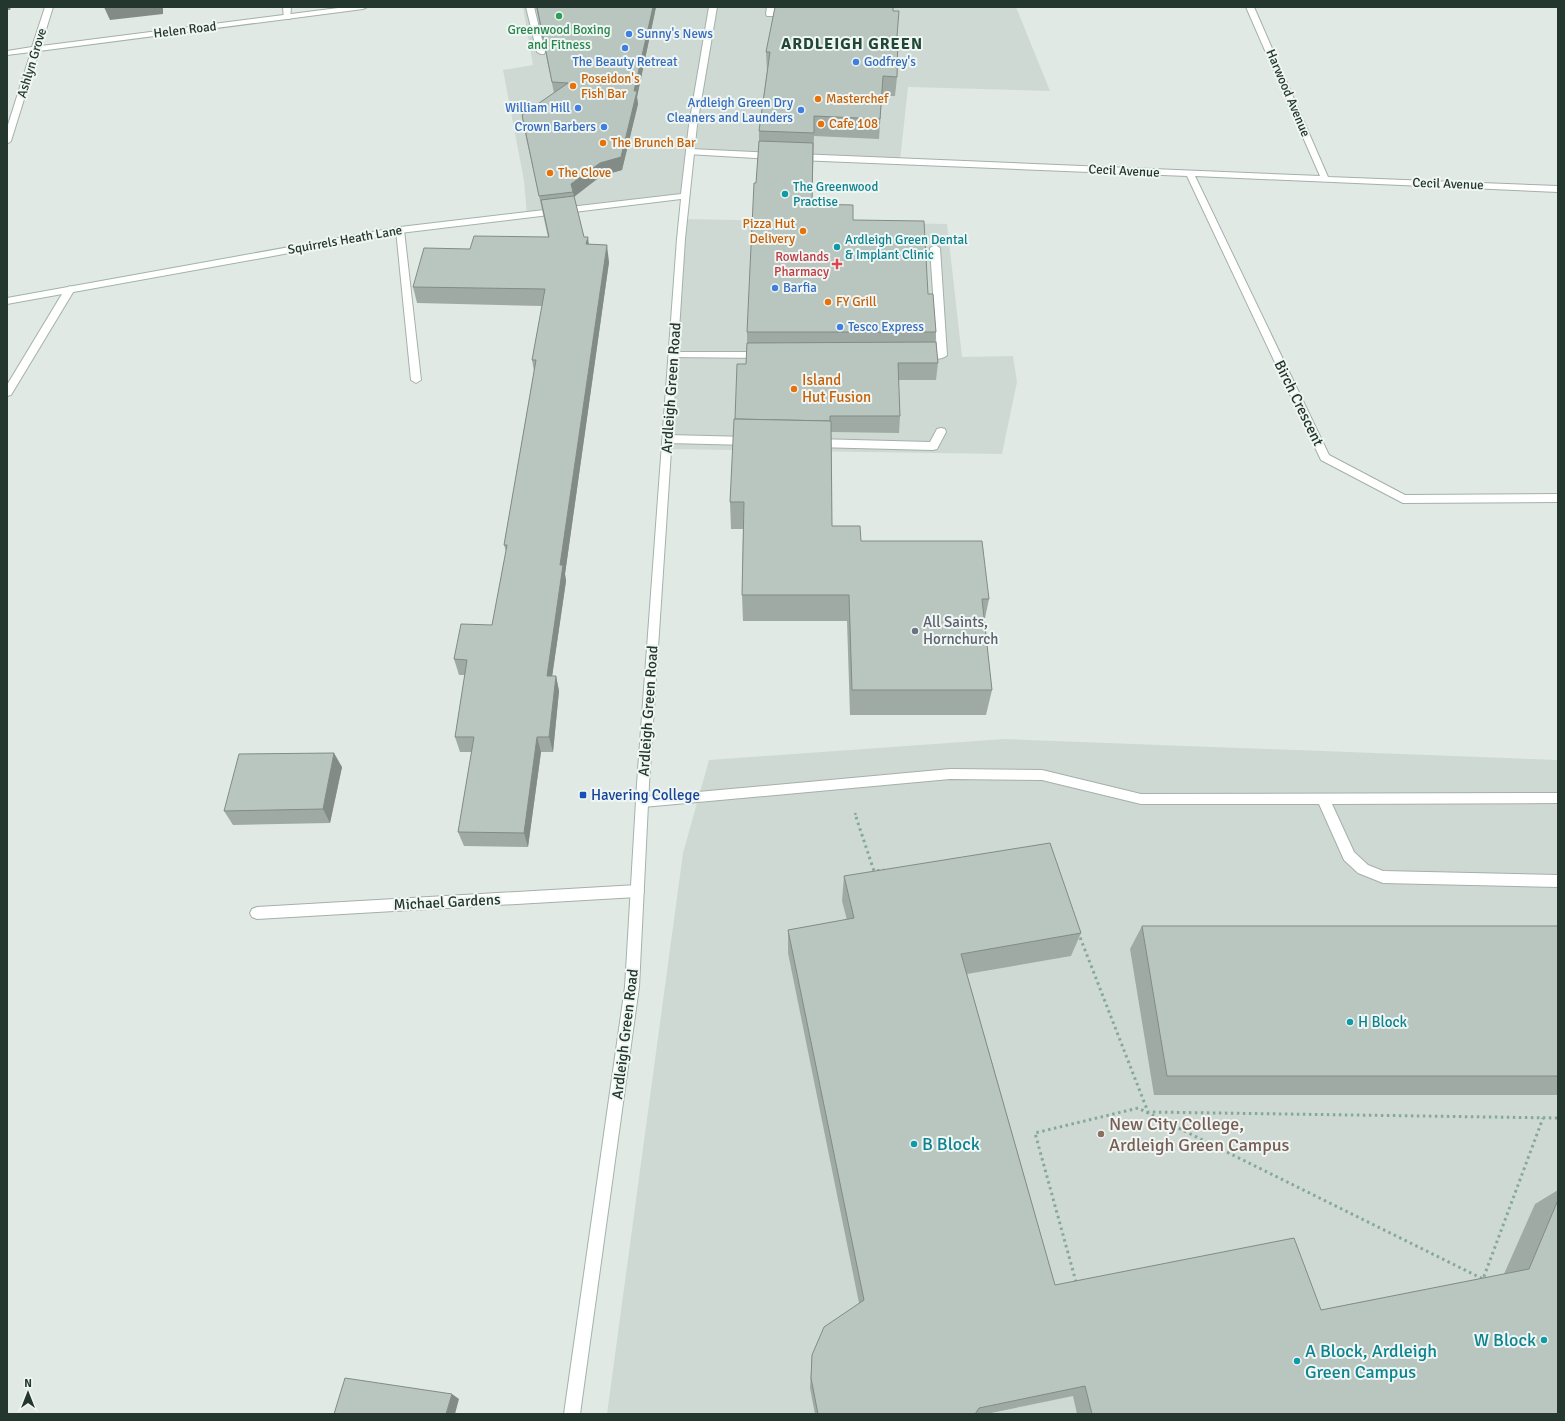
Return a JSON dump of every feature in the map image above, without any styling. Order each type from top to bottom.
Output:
[{"type":"street","name":"Ashlyn Grove","points":[[7,141],[49,7]]},
{"type":"street","points":[[287,7],[287,17]]},
{"type":"street","name":"Helen Road","points":[[7,53],[36,48],[363,7]]},
{"type":"street","points":[[530,7],[540,52]]},
{"type":"street","name":"Ardleigh Green Road","points":[[572,1414],[632,987],[642,802],[681,239],[693,125],[713,7]]},
{"type":"street","name":"Harwood Avenue","points":[[1250,7],[1325,180]]},
{"type":"street","name":"Cecil Avenue","points":[[690,152],[1558,189]]},
{"type":"street","name":"Birch Crescent","points":[[1190,174],[1325,457],[1403,499],[1558,498]]},
{"type":"street","name":"Squirrels Heath Lane","points":[[7,301],[400,230],[686,196]]},
{"type":"street","points":[[400,230],[416,380]]},
{"type":"street","points":[[911,355],[942,355],[936,248]]},
{"type":"street","points":[[7,393],[70,289]]},
{"type":"street","points":[[674,355],[777,355]]},
{"type":"street","points":[[808,443],[933,446],[941,432]]},
{"type":"street","points":[[668,439],[761,442]]},
{"type":"street","points":[[642,802],[950,774],[1042,775],[1141,799],[1558,798]]},
{"type":"street","points":[[1323,799],[1349,856],[1363,869],[1383,876],[1558,881]]},
{"type":"street","name":"Michael Gardens","points":[[257,913],[637,892]]},
{"type":"path","points":[[845,784],[874,871],[889,870]]},
{"type":"path","points":[[1078,931],[1148,1112]]},
{"type":"path","points":[[1077,1286],[1035,1133],[1138,1108],[1483,1279],[1486,1286]]},
{"type":"path","points":[[1148,1112],[1558,1118]]},
{"type":"path","points":[[1483,1279],[1543,1118]]},
{"type":"shaded area","points":[[523,7],[1016,7],[1050,91],[908,87],[900,161],[690,152],[686,196],[527,215],[524,181],[503,70],[533,65]]},
{"type":"shaded area","points":[[684,219],[947,224],[962,357],[1013,356],[1017,382],[1002,454],[667,449]]},
{"type":"shaded area","name":"New City College, Ardleigh Green Campus","points":[[1004,739],[1558,760],[1558,1414],[607,1414],[683,853],[709,760]]},
{"type":"building","points":[[537,7],[653,7],[634,91],[637,91],[621,157],[600,163],[571,184],[573,192],[539,196],[522,115],[568,83],[552,82]]},
{"type":"building","points":[[775,7],[893,7],[893,11],[899,11],[897,36],[897,77],[883,76],[880,119],[814,116],[814,133],[759,131],[770,52],[766,52]]},
{"type":"building","points":[[759,141],[813,143],[812,204],[853,205],[853,220],[924,221],[928,294],[933,294],[936,332],[747,332],[754,183],[756,183]]},
{"type":"building","points":[[574,196],[584,237],[588,237],[586,244],[607,245],[560,565],[563,565],[547,676],[556,676],[549,737],[537,737],[524,833],[458,832],[474,737],[455,737],[467,660],[454,659],[461,624],[492,625],[507,545],[504,545],[536,360],[532,360],[545,289],[413,287],[424,248],[470,249],[474,236],[549,237],[541,200]]},
{"type":"building","points":[[936,342],[938,363],[898,363],[900,416],[830,416],[830,421],[735,419],[737,364],[746,364],[747,343]]},
{"type":"building","points":[[734,419],[831,421],[832,526],[860,526],[861,541],[982,541],[989,599],[982,599],[992,690],[852,690],[849,595],[742,595],[744,502],[730,502]]},
{"type":"building","points":[[334,753],[323,809],[224,811],[239,754]]},
{"type":"building","points":[[1050,843],[1081,933],[961,954],[1055,1285],[1294,1238],[1321,1310],[1529,1269],[1558,1200],[1558,1414],[1092,1414],[1085,1386],[979,1408],[975,1414],[818,1414],[811,1378],[812,1355],[824,1327],[864,1300],[788,930],[854,918],[844,876]]},
{"type":"building","name":"H Block","points":[[1142,926],[1558,926],[1558,1076],[1167,1076]]},
{"type":"building","points":[[345,1378],[452,1394],[446,1414],[334,1414]]},
{"type":"place","name":"Greenwood Boxing and Fitness","points":[[559,16]]},
{"type":"place","name":"Sunny's News","points":[[629,34]]},
{"type":"place","name":"The Beauty Retreat","points":[[625,48]]},
{"type":"place","name":"Godfrey's","points":[[856,62]]},
{"type":"place","name":"Poseidon's Fish Bar","points":[[573,86]]},
{"type":"place","name":"Masterchef","points":[[818,99]]},
{"type":"place","name":"William Hill","points":[[578,108]]},
{"type":"place","name":"Ardleigh Green Dry Cleaners and Launders","points":[[801,110]]},
{"type":"place","name":"Cafe 108","points":[[821,124]]},
{"type":"place","name":"Crown Barbers","points":[[604,127]]},
{"type":"place","name":"The Brunch Bar","points":[[603,143]]},
{"type":"place","name":"The Clove","points":[[550,173]]},
{"type":"place","name":"The Greenwood Practise","points":[[785,194]]},
{"type":"place","name":"Pizza Hut Delivery","points":[[803,231]]},
{"type":"place","name":"Ardleigh Green Dental & Implant Clinic","points":[[837,247]]},
{"type":"place","name":"Rowlands Pharmacy","points":[[837,264]]},
{"type":"place","name":"Barfia","points":[[775,288]]},
{"type":"place","name":"FY Grill","points":[[828,302]]},
{"type":"place","name":"Tesco Express","points":[[840,327]]},
{"type":"place","name":"Island Hut Fusion","points":[[794,389]]},
{"type":"place","name":"All Saints, Hornchurch","points":[[915,631]]},
{"type":"place","name":"Havering College","points":[[583,795]]},
{"type":"place","name":"H Block","points":[[1350,1022]]},
{"type":"place","name":"New City College, Ardleigh Green Campus","points":[[1101,1134]]},
{"type":"place","name":"B Block","points":[[914,1144]]},
{"type":"place","name":"W Block","points":[[1544,1340]]},
{"type":"place","name":"A Block, Ardleigh Green Campus","points":[[1297,1361]]},
{"type":"district","name":"ARDLEIGH GREEN","points":[[852,44]]}]
